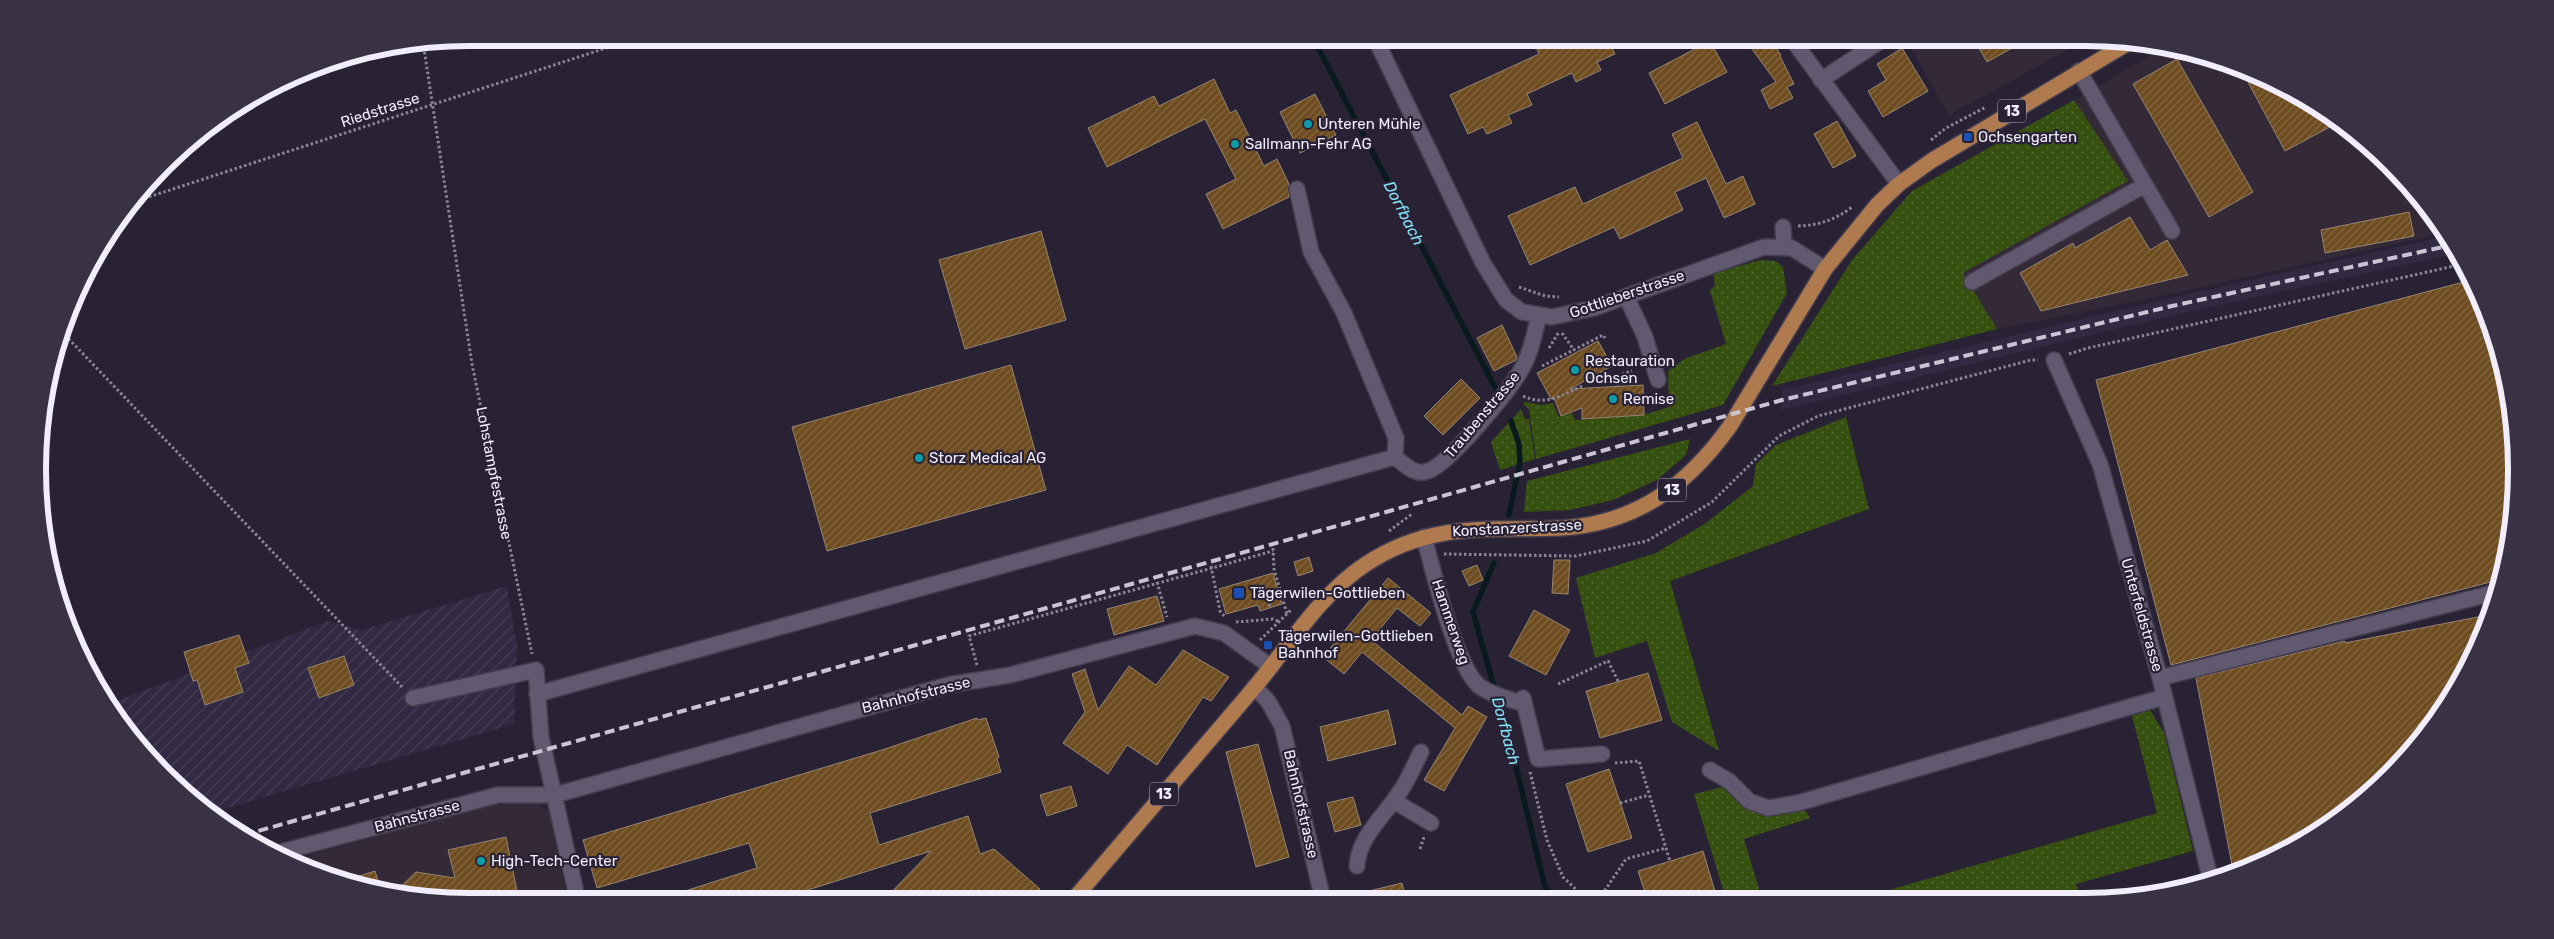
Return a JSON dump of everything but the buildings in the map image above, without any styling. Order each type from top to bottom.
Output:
[{"type":"main road","name":"Konstanzerstrasse","points":[[1079,893],[1342,582],[1379,556],[1424,537],[1449,531],[1563,528],[1622,516],[1673,489],[1701,464],[1730,426],[1825,269],[1877,205],[1899,184],[1968,137],[2120,48]]},
{"type":"street","name":"Gottlieberstrasse","points":[[1379,46],[1496,285],[1506,300],[1522,312],[1539,316],[1563,316],[1626,296],[1753,250],[1764,247],[1784,246]]},
{"type":"street","points":[[1798,46],[1899,184]]},
{"type":"street","points":[[1821,80],[1873,46]]},
{"type":"street","points":[[2079,72],[2172,231]]},
{"type":"street","points":[[1972,282],[2145,185]]},
{"type":"street","points":[[537,694],[1395,457],[1396,438],[1344,313],[1311,252],[1297,189]]},
{"type":"street","points":[[1783,227],[1784,246],[1800,252],[1825,269]]},
{"type":"street","points":[[1626,296],[1644,337],[1658,380]]},
{"type":"street","name":"Traubenstrasse","points":[[1395,457],[1411,471],[1428,472],[1444,462],[1508,390],[1522,369],[1531,347],[1539,316]]},
{"type":"street","name":"Unterfeldstrasse","points":[[2054,360],[2100,464],[2160,678],[2209,874]]},
{"type":"street","name":"Hammerweg","points":[[1424,537],[1447,618],[1470,675],[1479,686],[1489,691],[1505,698],[1524,701],[1538,759],[1607,759]]},
{"type":"street","points":[[2160,678],[2489,594]]},
{"type":"street","name":"Bahnhofstrasse","points":[[555,795],[948,685],[1010,676],[1194,626],[1224,634],[1250,650],[1271,667]]},
{"type":"street","points":[[413,698],[536,670],[541,737],[576,893]]},
{"type":"street","name":"Bahnhofstrasse","points":[[1254,688],[1268,702],[1282,726],[1321,893]]},
{"type":"street","points":[[1710,770],[1729,781],[1749,801],[1768,808],[1798,803],[2164,697]]},
{"type":"street","points":[[1357,866],[1357,855],[1366,839],[1394,801],[1421,752]]},
{"type":"street","name":"Bahnstrasse","points":[[286,851],[498,795],[555,795]]},
{"type":"street","points":[[1394,801],[1431,823]]},
{"type":"path","name":"Riedstrasse","points":[[145,198],[613,46]]},
{"type":"path","name":"Lohstampfestrasse","points":[[424,49],[431,106],[472,364],[536,670]]},
{"type":"path","points":[[1428,554],[1576,556],[1647,541],[1712,502],[1779,436],[1818,416],[2031,360],[2054,360],[2088,348],[2455,266]]},
{"type":"path","points":[[1514,282],[1521,288],[1545,296],[1564,298]]},
{"type":"path","points":[[1559,332],[1566,335],[1574,350]]},
{"type":"path","points":[[1534,369],[1603,335],[1605,338]]},
{"type":"path","points":[[68,338],[413,698]]},
{"type":"path","points":[[1598,382],[1632,371]]},
{"type":"path","points":[[1616,376],[1618,386]]},
{"type":"path","points":[[1522,396],[1541,401],[1552,400],[1582,386]]},
{"type":"path","points":[[982,680],[969,636],[1273,550],[1274,569],[1287,614]]},
{"type":"path","points":[[1211,567],[1220,610],[1227,618]]},
{"type":"path","points":[[1157,582],[1168,619],[1170,620]]},
{"type":"path","points":[[1212,612],[1220,610]]},
{"type":"path","points":[[1234,622],[1273,619],[1280,622],[1250,650]]},
{"type":"path","points":[[1558,684],[1608,661],[1618,681]]},
{"type":"path","points":[[1607,759],[1639,761],[1670,861]]},
{"type":"path","points":[[1539,768],[1529,769],[1547,840],[1563,877],[1580,893]]},
{"type":"path","points":[[1620,803],[1649,795]]},
{"type":"path","points":[[1603,893],[1626,860],[1666,848]]},
{"type":"shaded area","points":[[1910,46],[2075,46],[1949,115]]},
{"type":"shaded area","points":[[2156,52],[2194,61],[2246,78],[2296,103],[2320,118],[2364,151],[2403,190],[2436,235],[2171,294],[1997,329],[1963,273],[2128,181],[2074,100]]},
{"type":"shaded area","points":[[2438,238],[2449,255],[2174,315],[1781,410],[1783,390],[2171,298]]},
{"type":"shaded area","points":[[507,586],[517,646],[514,724],[219,810],[190,788],[151,749],[116,701],[328,621],[362,630]]},
{"type":"shaded area","points":[[535,801],[549,812],[566,893],[470,893],[414,889],[360,878],[301,858],[479,807]]},
{"type":"green space","points":[[2074,100],[2128,181],[1963,273],[1997,329],[1772,386],[1852,260],[1912,191]]},
{"type":"green space","points":[[1760,260],[1776,261],[1783,267],[1787,293],[1723,405],[1536,459],[1529,409],[1523,404],[1525,402],[1541,405],[1553,403],[1559,417],[1572,413],[1575,420],[1644,415],[1669,407],[1668,371],[1684,359],[1726,344],[1710,291],[1715,285],[1713,274]]},
{"type":"green space","points":[[1521,409],[1525,419],[1529,419],[1535,459],[1500,470],[1491,442]]},
{"type":"green space","points":[[1846,417],[1869,509],[1670,581],[1719,751],[1672,722],[1647,641],[1595,658],[1576,578],[1656,553],[1706,523],[1753,486],[1756,464],[1776,445]]},
{"type":"green space","points":[[1690,439],[1686,455],[1657,480],[1613,500],[1570,510],[1524,512],[1527,481]]},
{"type":"green space","points":[[2150,710],[2164,733],[2193,851],[2076,884],[2079,893],[1878,893],[2157,813],[2132,716]]},
{"type":"green space","points":[[1723,787],[1747,807],[1762,814],[1805,810],[1810,818],[1744,839],[1760,893],[1724,893],[1694,794]]},
{"type":"waterway","name":"Dorfbach","points":[[1317,46],[1496,389]]},
{"type":"waterway","name":"Dorfbach","points":[[1509,515],[1520,462],[1519,444],[1511,421]]},
{"type":"waterway","name":"Dorfbach","points":[[1494,563],[1473,612],[1513,754],[1545,887],[1550,893]]},
{"type":"railway","points":[[253,833],[1782,400],[2172,306],[2444,247]]},
{"type":"place","name":"Unteren Mühle","points":[[1308,124]]},
{"type":"place","name":"Ochsengarten","points":[[1968,137]]},
{"type":"place","name":"Sallmann-Fehr AG","points":[[1235,144]]},
{"type":"place","name":"Restauration Ochsen","points":[[1575,370]]},
{"type":"place","name":"Remise","points":[[1613,399]]},
{"type":"place","name":"Storz Medical AG","points":[[919,458]]},
{"type":"place","name":"Tägerwilen-Gottlieben","points":[[1239,593]]},
{"type":"place","name":"Tägerwilen-Gottlieben Bahnhof","points":[[1268,645]]},
{"type":"place","name":"High-Tech-Center","points":[[481,861]]}]
